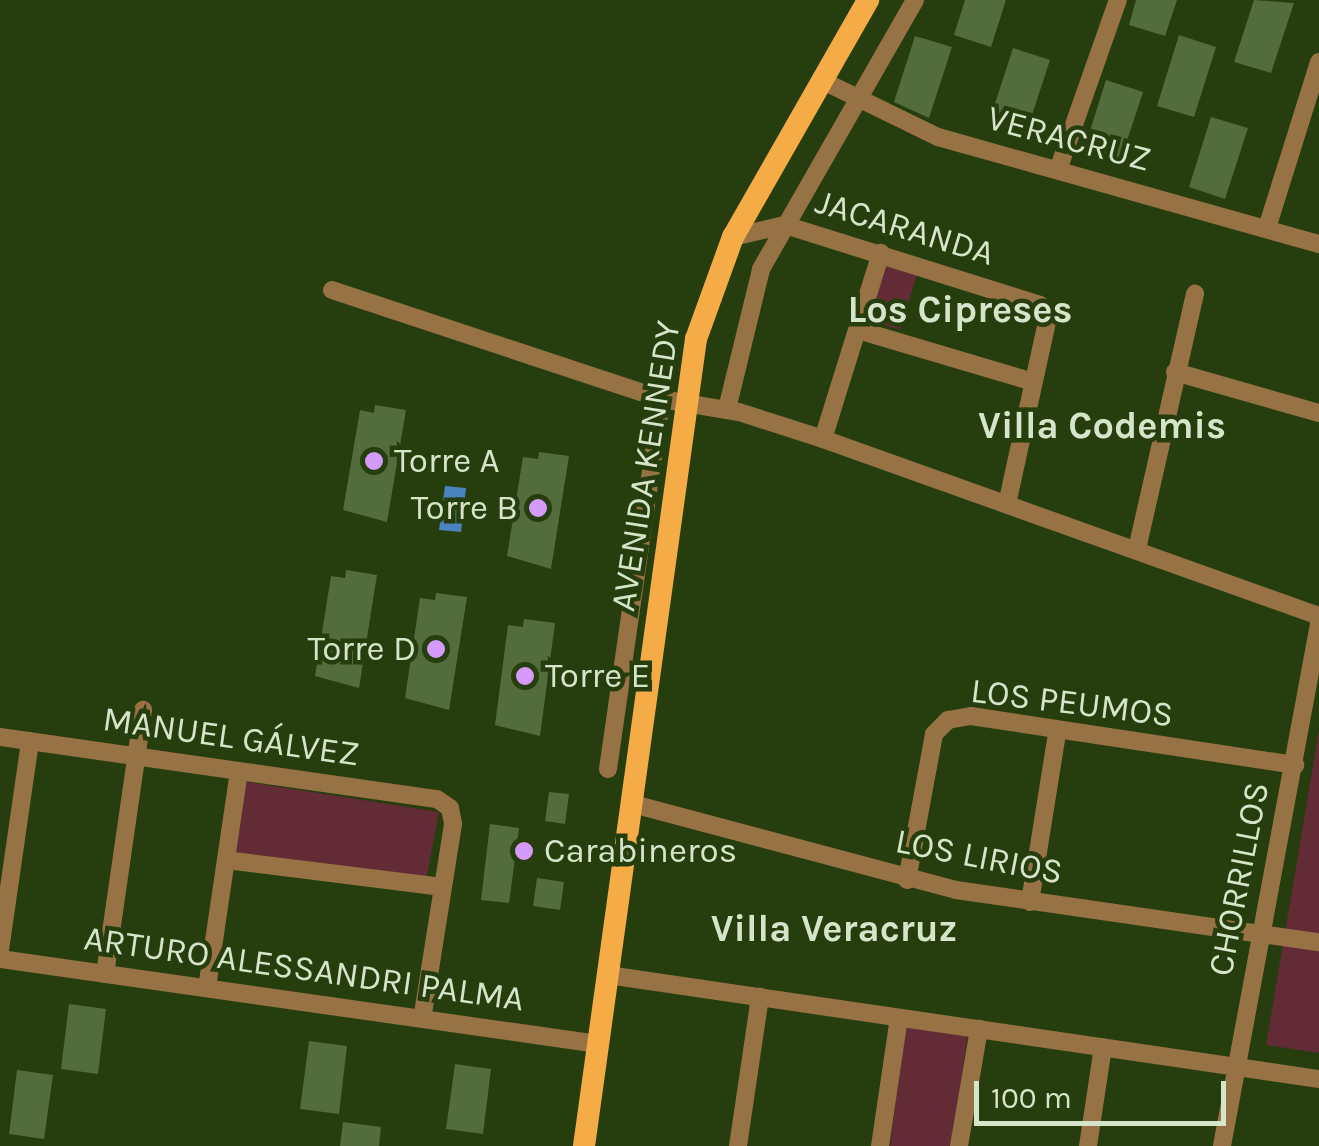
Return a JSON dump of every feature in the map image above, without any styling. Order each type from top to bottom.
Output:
[{"type":"main road","name":"AVENIDA KENNEDY","points":[[584,1146],[696,339],[732,237],[868,0]]},
{"type":"street","name":"AVENIDA KENNEDY","points":[[727,409],[754,290],[784,225],[915,0]]},
{"type":"street","points":[[1058,170],[1118,0]]},
{"type":"street","points":[[1267,228],[1319,62]]},
{"type":"street","name":"VERACRUZ","points":[[822,80],[858,103],[938,137],[1319,244]]},
{"type":"street","points":[[732,237],[784,225]]},
{"type":"street","name":"JACARANDA","points":[[784,225],[1040,305],[1046,322],[1030,381],[1007,504]]},
{"type":"street","points":[[823,439],[882,253]]},
{"type":"street","points":[[332,290],[661,398],[727,409],[823,439],[1319,616]]},
{"type":"street","points":[[1137,549],[1195,294]]},
{"type":"street","points":[[858,330],[1030,381]]},
{"type":"street","points":[[1176,372],[1319,413]]},
{"type":"street","name":"AVENIDA KENNEDY","points":[[608,769],[661,398]]},
{"type":"street","points":[[632,598],[660,601]]},
{"type":"street","name":"CHORRILLOS","points":[[1222,1146],[1319,624]]},
{"type":"street","points":[[629,627],[656,631]]},
{"type":"street","points":[[105,974],[143,710]]},
{"type":"street","name":"LOS PEUMOS","points":[[908,880],[934,734],[948,720],[972,716],[1057,733],[1295,765]]},
{"type":"street","points":[[1030,902],[1057,733]]},
{"type":"street","name":"MANUEL GÁLVEZ","points":[[0,737],[437,798],[450,808],[442,887]]},
{"type":"street","points":[[0,950],[30,741]]},
{"type":"street","points":[[208,988],[239,771]]},
{"type":"street","name":"LOS LIRIOS","points":[[633,804],[908,880],[1030,902],[1319,942]]},
{"type":"street","points":[[226,860],[442,887],[422,1019]]},
{"type":"street","name":"ARTURO ALESSANDRI PALMA","points":[[0,959],[598,1044]]},
{"type":"street","points":[[608,975],[1319,1079]]},
{"type":"street","points":[[738,1146],[760,997]]},
{"type":"street","points":[[880,1146],[899,1018]]},
{"type":"street","points":[[959,1146],[979,1029]]},
{"type":"street","points":[[1088,1146],[1103,1047]]},
{"type":"shaded area","points":[[888,250],[921,261],[900,330],[867,320]]},
{"type":"shaded area","points":[[1319,730],[1319,1053],[1266,1045]]},
{"type":"shaded area","points":[[241,781],[439,812],[425,886],[232,859]]},
{"type":"shaded area","points":[[906,1022],[968,1033],[951,1146],[890,1146]]},
{"type":"water","points":[[445,486],[466,488],[461,532],[439,530]]},
{"type":"building","points":[[965,0],[1006,0],[991,47],[954,35]]},
{"type":"building","points":[[1136,0],[1177,0],[1165,36],[1129,25]]},
{"type":"building","points":[[1254,0],[1294,3],[1271,73],[1234,62]]},
{"type":"building","points":[[1179,35],[1216,47],[1194,117],[1157,106]]},
{"type":"building","points":[[915,36],[952,47],[929,118],[894,102]]},
{"type":"building","points":[[1013,48],[1050,60],[1027,130],[990,119]]},
{"type":"building","points":[[1106,80],[1143,92],[1120,162],[1084,150]]},
{"type":"building","points":[[1211,117],[1248,128],[1225,199],[1189,187]]},
{"type":"building","name":"Torre A","points":[[375,405],[406,410],[387,522],[343,510],[360,410],[374,413]]},
{"type":"building","name":"Torre B","points":[[539,452],[569,456],[551,569],[507,556],[523,457],[538,459]]},
{"type":"building","points":[[346,570],[377,575],[359,688],[315,676],[331,576],[345,578]]},
{"type":"building","name":"Torre D","points":[[436,593],[467,597],[449,710],[405,698],[420,598],[435,600]]},
{"type":"building","name":"Torre E","points":[[524,619],[555,623],[540,736],[495,725],[508,625],[523,627]]},
{"type":"building","points":[[549,792],[569,794],[565,824],[545,821]]},
{"type":"building","points":[[490,824],[519,828],[509,903],[481,900]]},
{"type":"building","points":[[537,878],[564,882],[560,910],[533,906]]},
{"type":"building","points":[[69,1004],[106,1009],[98,1074],[61,1069]]},
{"type":"building","points":[[309,1041],[347,1046],[339,1114],[300,1109]]},
{"type":"building","points":[[455,1064],[491,1069],[483,1134],[446,1129]]},
{"type":"building","points":[[17,1070],[53,1075],[44,1139],[9,1134]]},
{"type":"building","points":[[343,1122],[381,1127],[379,1146],[340,1146]]},
{"type":"place","name":"Torre A","points":[[374,461]]},
{"type":"place","name":"Torre B","points":[[538,508]]},
{"type":"place","name":"Torre D","points":[[436,649]]},
{"type":"place","name":"Torre E","points":[[525,676]]},
{"type":"place","name":"Carabineros","points":[[524,851]]},
{"type":"district","name":"Los Cipreses","points":[[960,310]]},
{"type":"district","name":"Villa Codemis","points":[[1102,426]]},
{"type":"district","name":"Villa Veracruz","points":[[834,929]]}]
